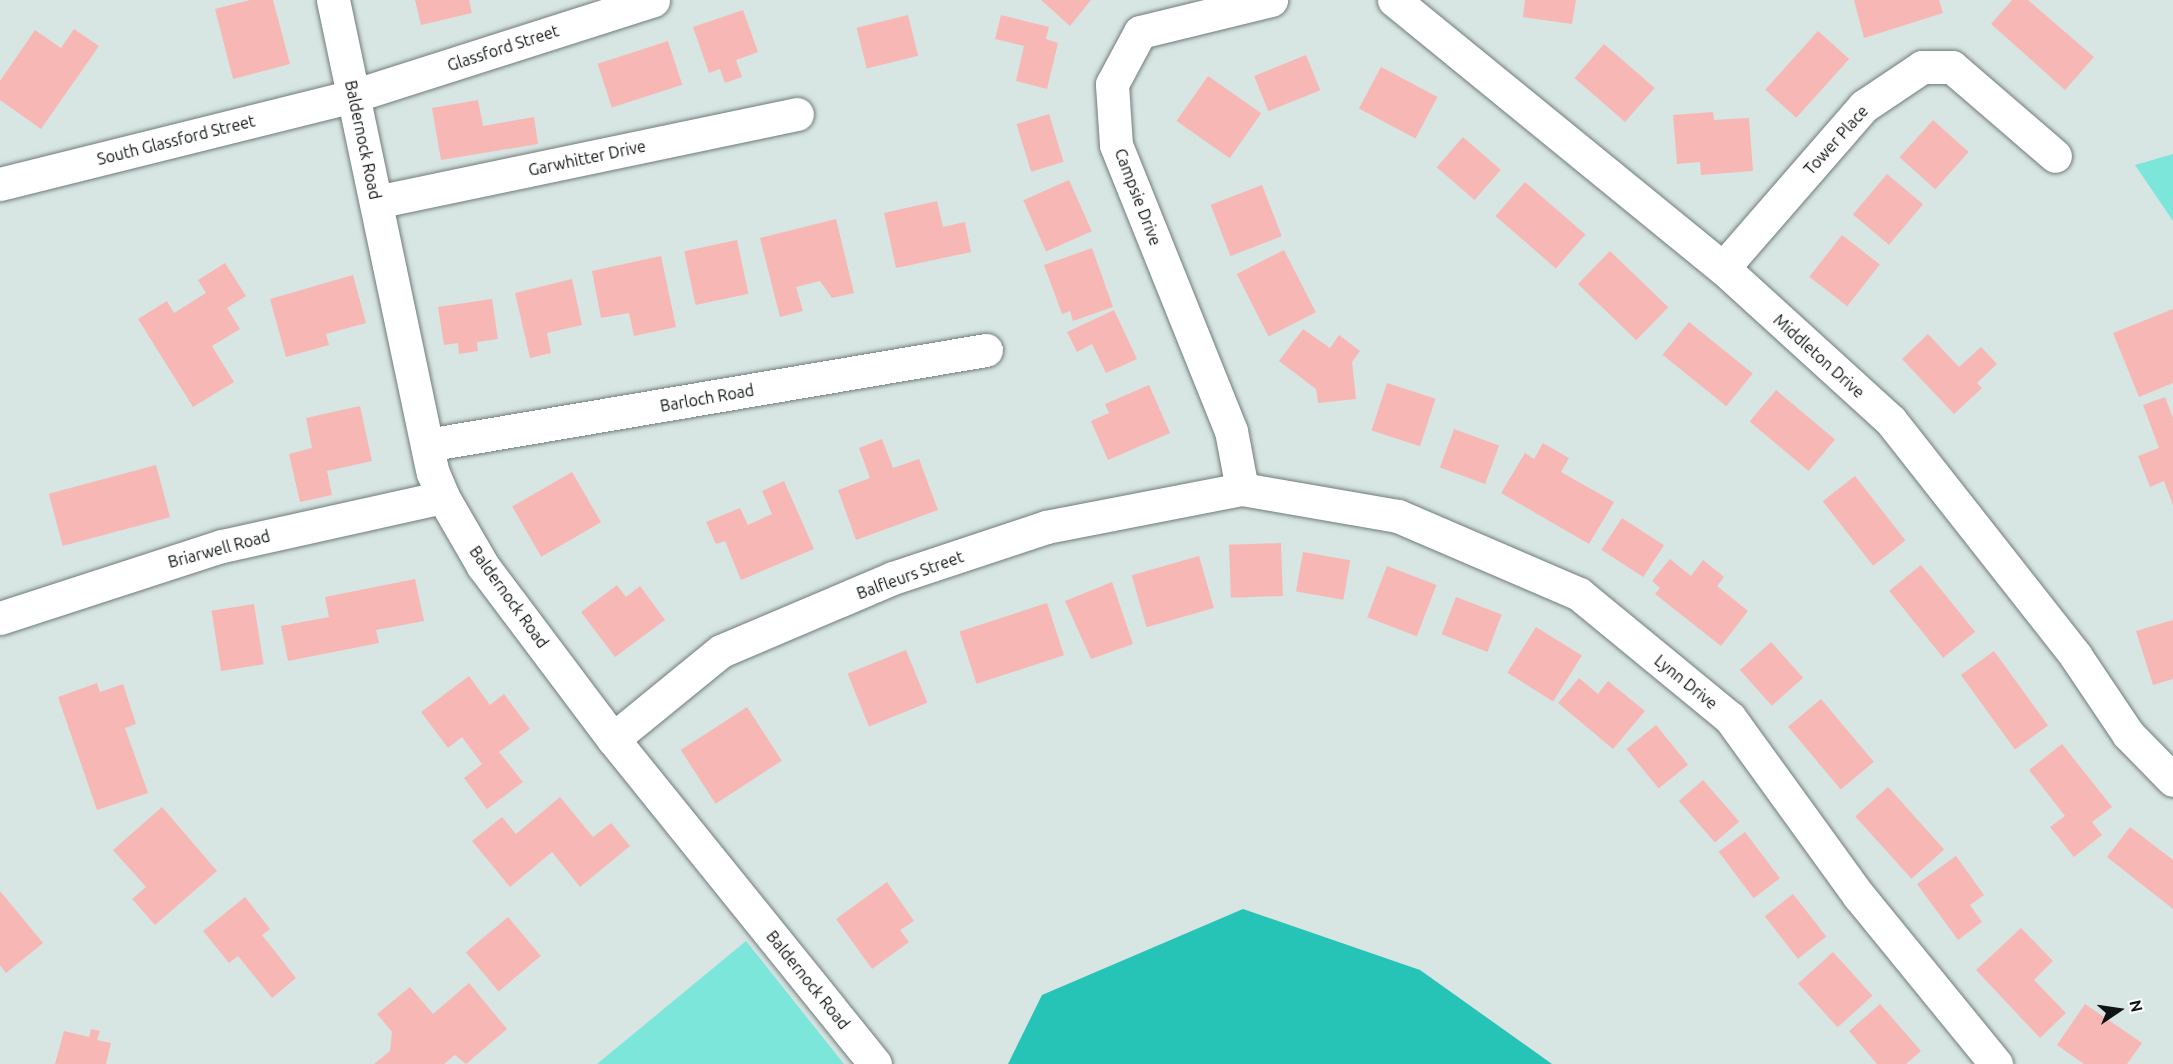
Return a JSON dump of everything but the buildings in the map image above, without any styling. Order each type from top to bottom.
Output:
[{"type":"street","name":"Baldernock Road","points":[[333,0],[427,445],[443,497],[483,566],[614,739],[875,1064]]},
{"type":"street","name":"Glassford Street","points":[[353,96],[653,0]]},
{"type":"street","name":"Campsie Drive","points":[[1242,489],[1232,431],[1116,145],[1112,84],[1140,32],[1271,0]]},
{"type":"street","name":"Middleton Drive","points":[[1394,0],[1723,268],[1891,421],[2075,655],[2128,734],[2173,780]]},
{"type":"street","name":"Tower Place","points":[[1723,268],[1864,106],[1922,67],[1952,67],[2055,156]]},
{"type":"street","name":"South Glassford Street","points":[[0,184],[353,96]]},
{"type":"street","name":"Garwhitter Drive","points":[[376,202],[797,114]]},
{"type":"street","name":"Barloch Road","points":[[427,445],[986,350]]},
{"type":"street","name":"Balfleurs Street","points":[[614,739],[721,651],[893,578],[1046,527],[1242,489]]},
{"type":"street","name":"Lynn Drive","points":[[1242,489],[1398,516],[1579,594],[1730,718],[1859,896],[1995,1064]]},
{"type":"street","name":"Briarwell Road","points":[[0,618],[212,549],[443,497]]},
{"type":"shaded area","points":[[2173,154],[2173,221],[2135,165]]},
{"type":"shaded area","points":[[1243,909],[1420,970],[1552,1064],[1008,1064],[1042,995]]},
{"type":"shaded area","points":[[746,941],[844,1064],[597,1064]]}]
